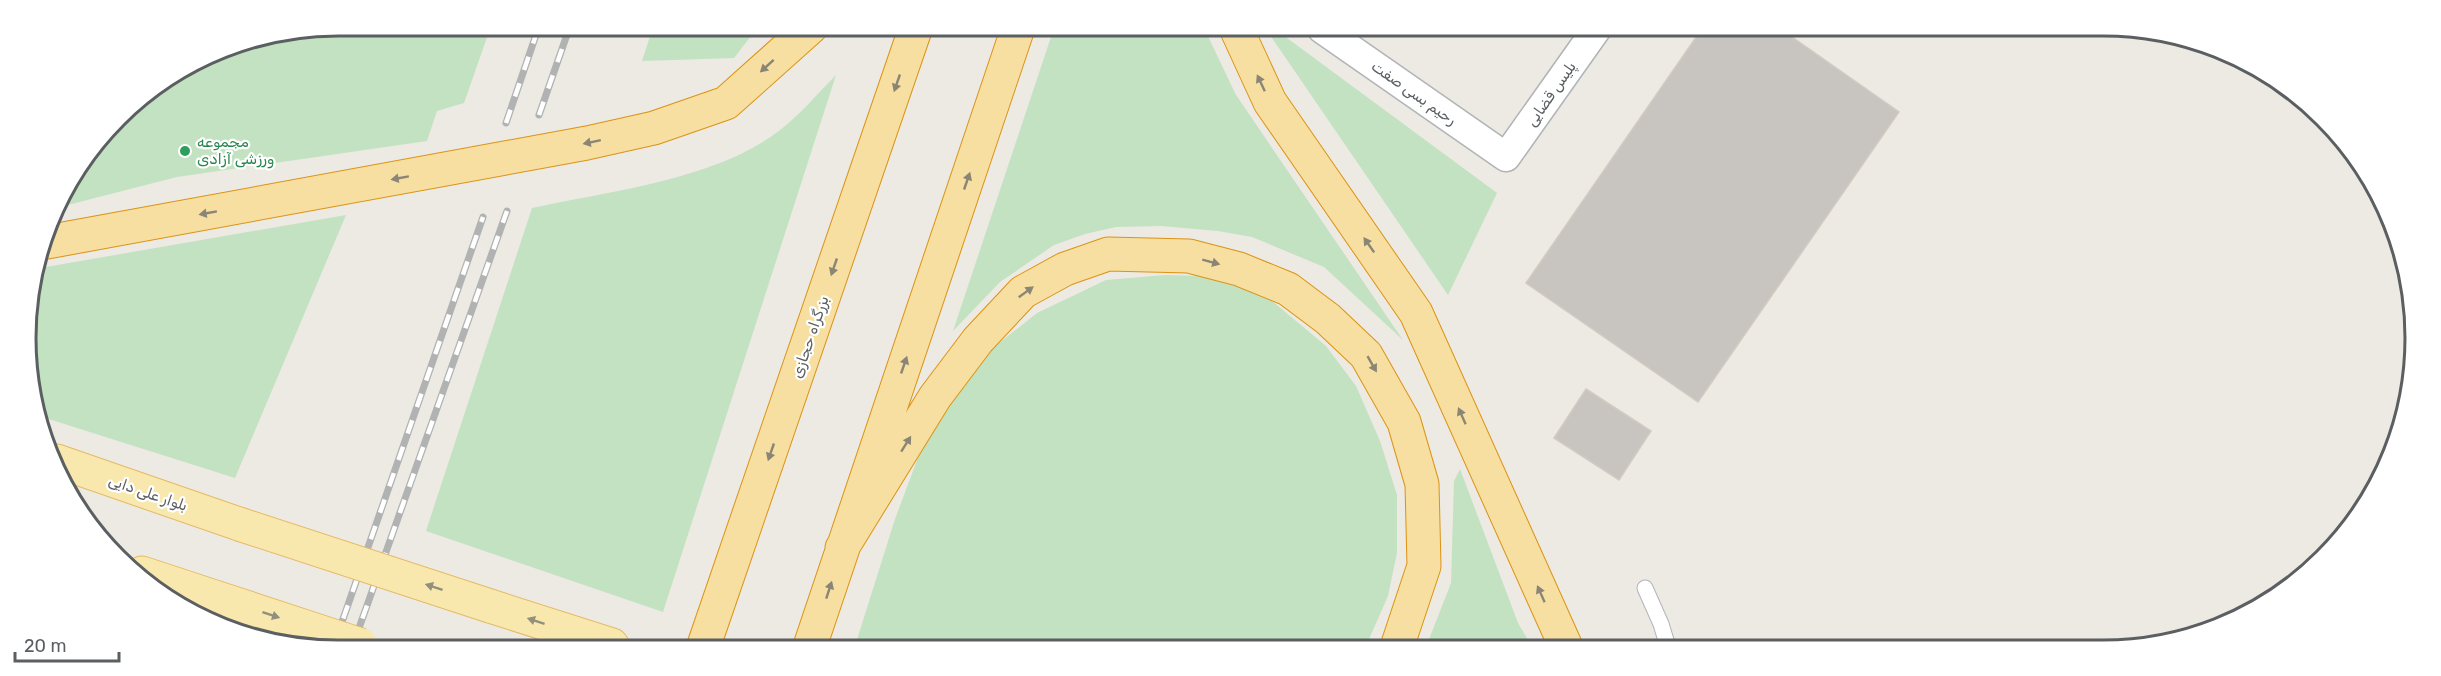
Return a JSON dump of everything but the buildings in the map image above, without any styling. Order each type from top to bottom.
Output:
[{"type":"highway","points":[[52,241],[587,143],[654,128],[726,103],[801,36]]},
{"type":"highway","name":"بزرگراه حجازی","points":[[706,640],[913,36]]},
{"type":"highway","points":[[812,640],[1015,36]]},
{"type":"highway","points":[[1240,36],[1270,102],[1416,314],[1563,640]]},
{"type":"highway","points":[[842,548],[935,397],[978,340],[1023,292],[1065,269],[1108,254],[1189,256],[1239,269],[1288,289],[1320,313],[1366,355],[1404,422],[1422,484],[1424,566],[1399,640]]},
{"type":"main road","name":"بلوار علی دایی","points":[[63,463],[239,524],[596,640]]},
{"type":"main road","points":[[152,577],[346,640]]},
{"type":"street","name":"رحیم بسی صفت","points":[[1332,36],[1506,158]]},
{"type":"street","name":"پلیس قضایی","points":[[1506,158],[1592,36]]},
{"type":"lane","points":[[1645,588],[1666,640]]},
{"type":"green space","name":"مجموعه ورزشی آزادی","points":[[487,36],[464,103],[437,111],[427,141],[177,177],[66,205],[98,154],[124,124],[170,87],[222,59],[260,46],[318,37]]},
{"type":"green space","points":[[650,36],[751,36],[734,58],[642,61]]},
{"type":"green space","points":[[1051,36],[1208,36],[1236,95],[1403,340],[1324,267],[1252,237],[1218,231],[1161,226],[1116,227],[1085,234],[1054,245],[1000,282],[953,331]]},
{"type":"green space","points":[[1272,36],[1286,36],[1497,193],[1448,295]]},
{"type":"green space","points":[[836,75],[663,612],[426,531],[532,208],[661,181],[725,161],[754,147],[780,130],[802,111]]},
{"type":"green space","points":[[346,215],[235,478],[47,418],[39,377],[36,338],[44,267]]},
{"type":"green space","points":[[1165,275],[1203,276],[1266,296],[1326,346],[1356,386],[1380,441],[1397,495],[1397,553],[1388,596],[1369,640],[857,640],[895,519],[919,455],[969,367],[1037,313],[1106,280]]},
{"type":"green space","points":[[1460,469],[1518,623],[1528,640],[1429,640],[1451,583],[1454,481]]},
{"type":"railway","points":[[506,123],[536,36]]},
{"type":"railway","points":[[539,115],[567,36]]},
{"type":"railway","points":[[355,640],[507,211]]},
{"type":"railway","points":[[336,640],[483,217]]},
{"type":"place","name":"مجموعه ورزشی آزادی","points":[[185,151]]}]
